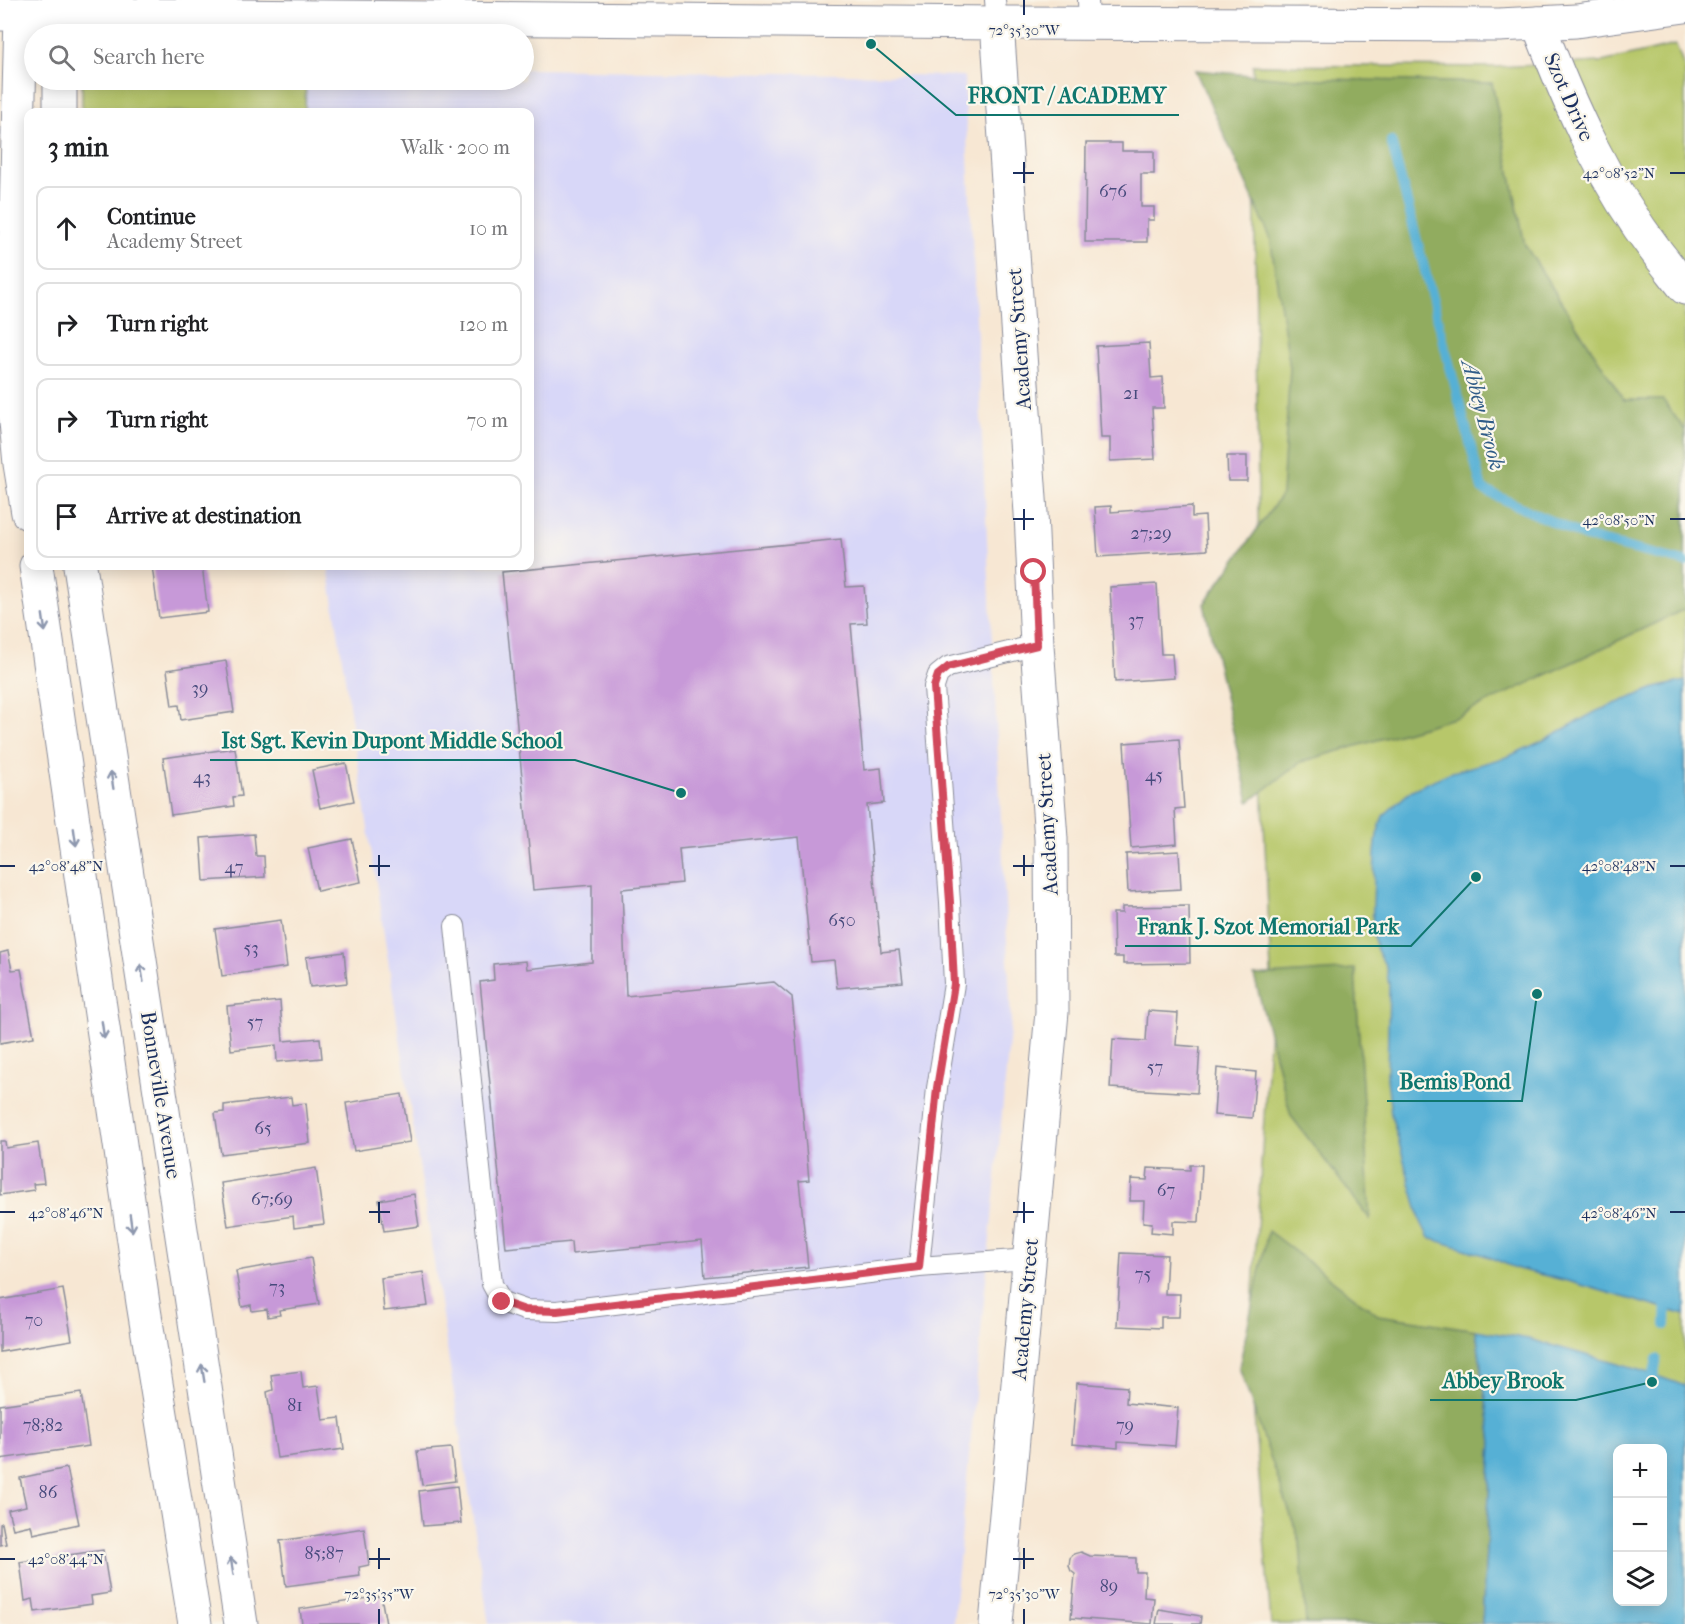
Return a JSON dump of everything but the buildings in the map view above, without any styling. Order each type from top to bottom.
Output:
[{"type":"street","points":[[24,488],[12,380],[8,236],[11,14],[61,24],[354,8],[996,11],[1499,25],[1576,21],[1685,6]]},
{"type":"street","name":"Academy Street","points":[[996,11],[1051,839],[1052,1012],[996,1624]]},
{"type":"street","name":"Szot Drive","points":[[1538,23],[1569,100],[1605,173],[1635,223],[1685,288]]},
{"type":"street","points":[[60,90],[60,108]]},
{"type":"street","points":[[37,570],[143,1303],[195,1624]]},
{"type":"street","name":"Bonneville Avenue","points":[[81,570],[241,1624]]},
{"type":"lane","points":[[919,1267],[937,1088],[954,984],[934,687],[938,675],[948,667],[1037,645]]},
{"type":"lane","points":[[455,926],[492,1284],[502,1302],[525,1310],[557,1311],[919,1267],[1029,1259]]},
{"type":"shaded area","points":[[534,69],[964,76],[1011,1020],[953,1624],[489,1624],[329,570],[534,570],[534,108],[305,108],[306,90],[534,90]]},
{"type":"green space","points":[[1676,45],[1685,70],[1685,1624],[1271,1624],[1249,1353],[1272,993],[1261,760],[1253,65],[1496,67],[1602,62]]},
{"type":"green space","points":[[1195,70],[1285,78],[1492,83],[1525,245],[1624,400],[1663,400],[1685,430],[1685,609],[1457,717],[1301,762],[1249,802],[1204,604],[1282,494],[1290,368],[1270,237]]},
{"type":"green space","points":[[82,90],[306,90],[305,108],[82,108]]},
{"type":"green space","points":[[1355,969],[1370,1219],[1291,1116],[1254,976]]},
{"type":"green space","points":[[1268,1231],[1378,1315],[1476,1330],[1492,1442],[1482,1624],[1306,1624],[1300,1542],[1239,1367]]},
{"type":"water","points":[[1685,681],[1685,1315],[1518,1269],[1484,1255],[1429,1238],[1421,1222],[1391,1114],[1387,1078],[1389,985],[1386,967],[1377,950],[1372,931],[1377,835],[1383,816],[1412,790],[1449,773],[1507,757],[1597,711],[1655,688]]},
{"type":"water","points":[[1476,1330],[1529,1339],[1646,1372],[1685,1386],[1685,1624],[1482,1624],[1492,1442]]},
{"type":"waterway","name":"Abbey Brook","points":[[1391,141],[1482,489],[1585,537],[1685,562]]},
{"type":"waterway","name":"Abbey Brook","points":[[1666,1325],[1667,1298]]},
{"type":"waterway","name":"Abbey Brook","points":[[1653,1388],[1652,1382],[1657,1359]]},
{"type":"place","name":"FRONT / ACADEMY","points":[[871,44]]},
{"type":"place","name":"Ist Sgt. Kevin Dupont Middle School","points":[[681,793]]},
{"type":"place","name":"Frank J. Szot Memorial Park","points":[[1476,877]]},
{"type":"place","name":"Bemis Pond","points":[[1537,994]]},
{"type":"place","name":"Abbey Brook","points":[[1652,1382]]},
{"type":"route","points":[[502,1302],[525,1310],[557,1311],[919,1267],[937,1088],[954,984],[934,687],[938,675],[948,667],[1037,645],[1034,572]]}]
